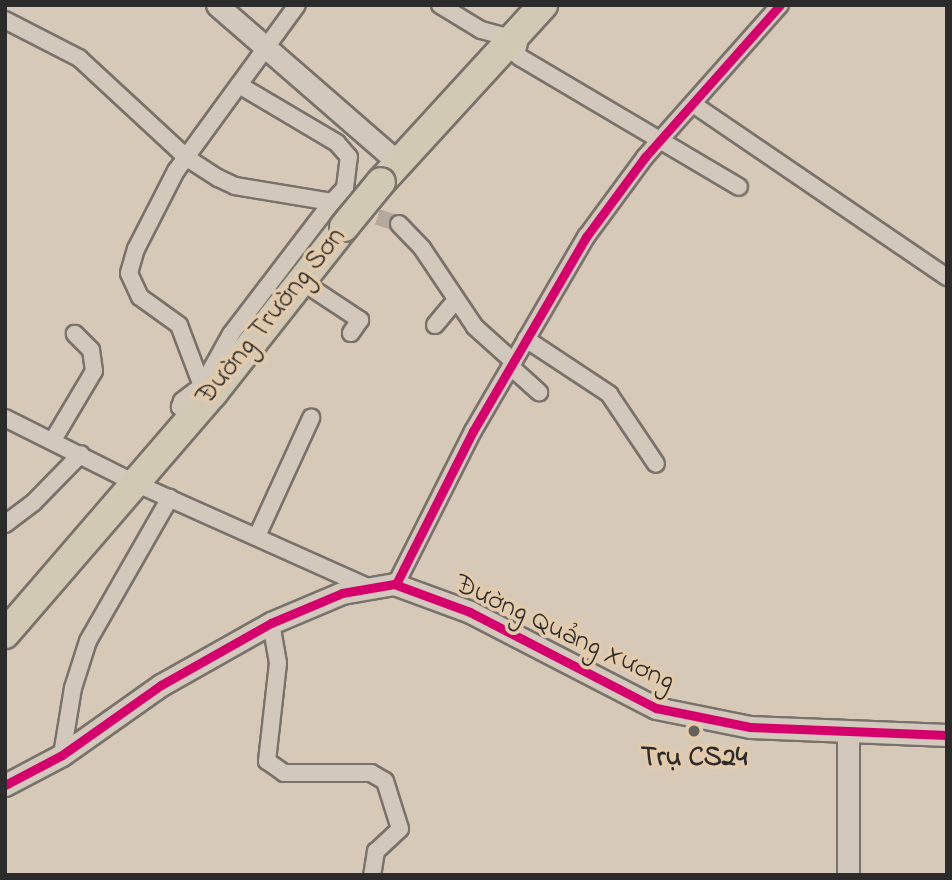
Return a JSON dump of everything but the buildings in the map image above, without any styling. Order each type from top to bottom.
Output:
[{"type":"highway","name":"Đường Trường Sơn","points":[[5,634],[191,417],[301,281],[338,214],[390,172],[543,5]]},
{"type":"street","points":[[217,5],[265,48],[390,172]]},
{"type":"street","points":[[202,386],[179,325],[140,297],[129,273],[136,249],[187,158],[297,5]]},
{"type":"street","points":[[440,5],[481,30],[514,39],[519,43],[516,54],[739,187]]},
{"type":"street","points":[[396,584],[526,340],[586,237],[662,139],[780,5]]},
{"type":"street","points":[[5,20],[79,58],[187,158],[234,186],[338,214]]},
{"type":"street","points":[[191,417],[180,407],[182,401],[202,386],[231,334],[338,214],[345,188],[349,157],[338,143],[239,85]]},
{"type":"street","points":[[693,104],[947,277]]},
{"type":"street","points":[[400,224],[422,248],[456,301],[492,346],[539,391]]},
{"type":"street","points":[[301,281],[360,320],[351,333]]},
{"type":"street","points":[[435,325],[456,301]]},
{"type":"street","points":[[53,440],[94,371],[91,351],[75,334]]},
{"type":"street","points":[[526,340],[609,394],[656,464]]},
{"type":"street","points":[[5,418],[135,483],[258,534],[365,586]]},
{"type":"street","points":[[258,534],[311,418]]},
{"type":"street","points":[[5,524],[34,502],[81,454]]},
{"type":"street","points":[[62,755],[73,688],[88,641],[170,498]]},
{"type":"street","name":"Đường Quảng Xương","points":[[5,785],[62,755],[162,685],[271,623],[365,586],[396,584],[470,612],[656,708],[750,727],[947,735]]},
{"type":"street","points":[[271,623],[278,663],[267,761],[284,773],[371,773],[385,780],[400,829],[376,851],[372,875]]},
{"type":"street","points":[[848,731],[848,875]]},
{"type":"tunnel","points":[[332,202],[399,224]]},
{"type":"cycle path","points":[[396,584],[473,431],[586,237],[645,157],[780,5]]},
{"type":"cycle path","points":[[5,785],[62,755],[161,685],[271,623],[342,593],[394,584],[470,612],[656,708],[750,727],[947,735]]},
{"type":"place","name":"Trụ CS24","points":[[694,731]]}]
